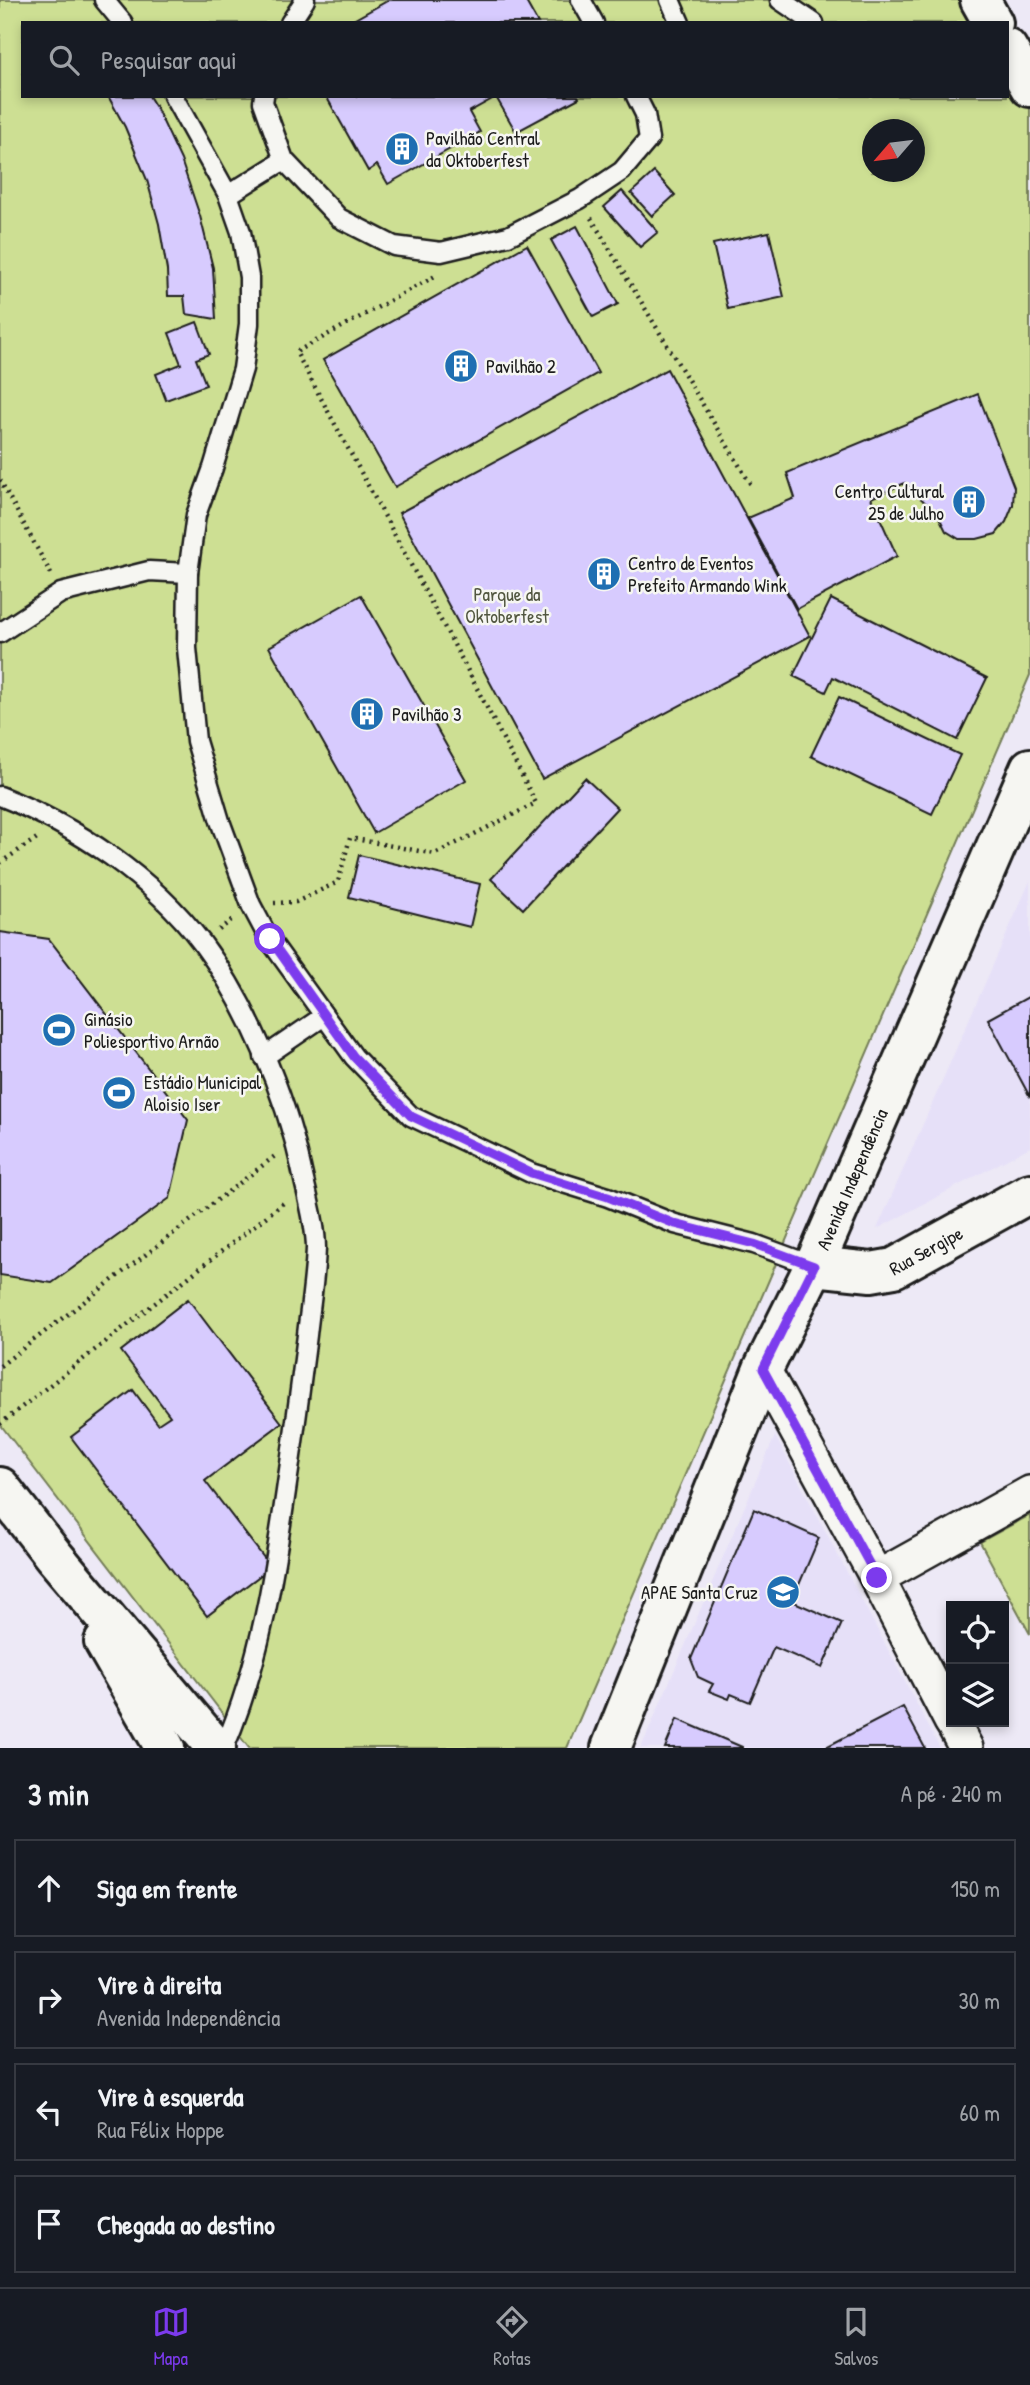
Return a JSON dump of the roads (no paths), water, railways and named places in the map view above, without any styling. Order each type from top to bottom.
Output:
[{"type":"main road","points":[[980,0],[991,21]]},
{"type":"main road","points":[[1009,53],[1030,87]]},
{"type":"main road","name":"Avenida Independência","points":[[611,1748],[763,1369],[814,1266],[1030,768]]},
{"type":"main road","name":"Rua Sergipe","points":[[814,1266],[872,1272],[894,1268],[1030,1193]]},
{"type":"main road","points":[[6,1507],[53,1555],[216,1748]]},
{"type":"main road","points":[[53,1555],[165,1748]]},
{"type":"street","points":[[763,1369],[946,1710]]},
{"type":"street","points":[[877,1578],[1030,1493]]},
{"type":"street","points":[[955,1727],[965,1748]]},
{"type":"lane","points":[[104,0],[120,21]]},
{"type":"lane","points":[[291,21],[305,0]]},
{"type":"lane","points":[[581,0],[593,21]]},
{"type":"lane","points":[[670,0],[679,21]]},
{"type":"lane","points":[[780,0],[811,21]]},
{"type":"lane","points":[[174,98],[228,195],[241,232],[249,277],[249,324],[243,369],[196,515],[188,573],[187,648],[196,741],[220,821],[251,905],[270,939],[354,1057],[411,1116],[531,1173],[608,1197],[675,1224],[754,1244],[814,1266]]},
{"type":"lane","points":[[264,98],[284,160],[339,218],[394,246],[441,252],[508,236],[580,199],[622,171],[649,139],[645,114],[637,98]]},
{"type":"lane","points":[[228,195],[284,160]]},
{"type":"lane","points":[[0,633],[61,593],[149,571],[188,573]]},
{"type":"lane","points":[[0,796],[59,823],[114,858],[161,898],[202,943],[246,1015],[280,1094],[295,1140],[316,1246],[290,1466],[265,1619],[243,1705],[224,1748]]},
{"type":"lane","points":[[264,1057],[324,1016]]},
{"type":"place","name":"Pavilhão Central da Oktoberfest","points":[[402,149]]},
{"type":"place","name":"Pavilhão 2","points":[[461,366]]},
{"type":"place","name":"Centro Cultural 25 de Julho","points":[[969,502]]},
{"type":"place","name":"Centro de Eventos Prefeito Armando Wink","points":[[604,574]]},
{"type":"place","name":"Pavilhão 3","points":[[367,714]]},
{"type":"place","name":"Ginásio Poliesportivo Arnão","points":[[59,1030]]},
{"type":"place","name":"Estádio Municipal Aloisio Iser","points":[[119,1093]]},
{"type":"place","name":"APAE Santa Cruz","points":[[783,1592]]},
{"type":"park label","name":"Parque da Oktoberfest","points":[[507,605]]}]
